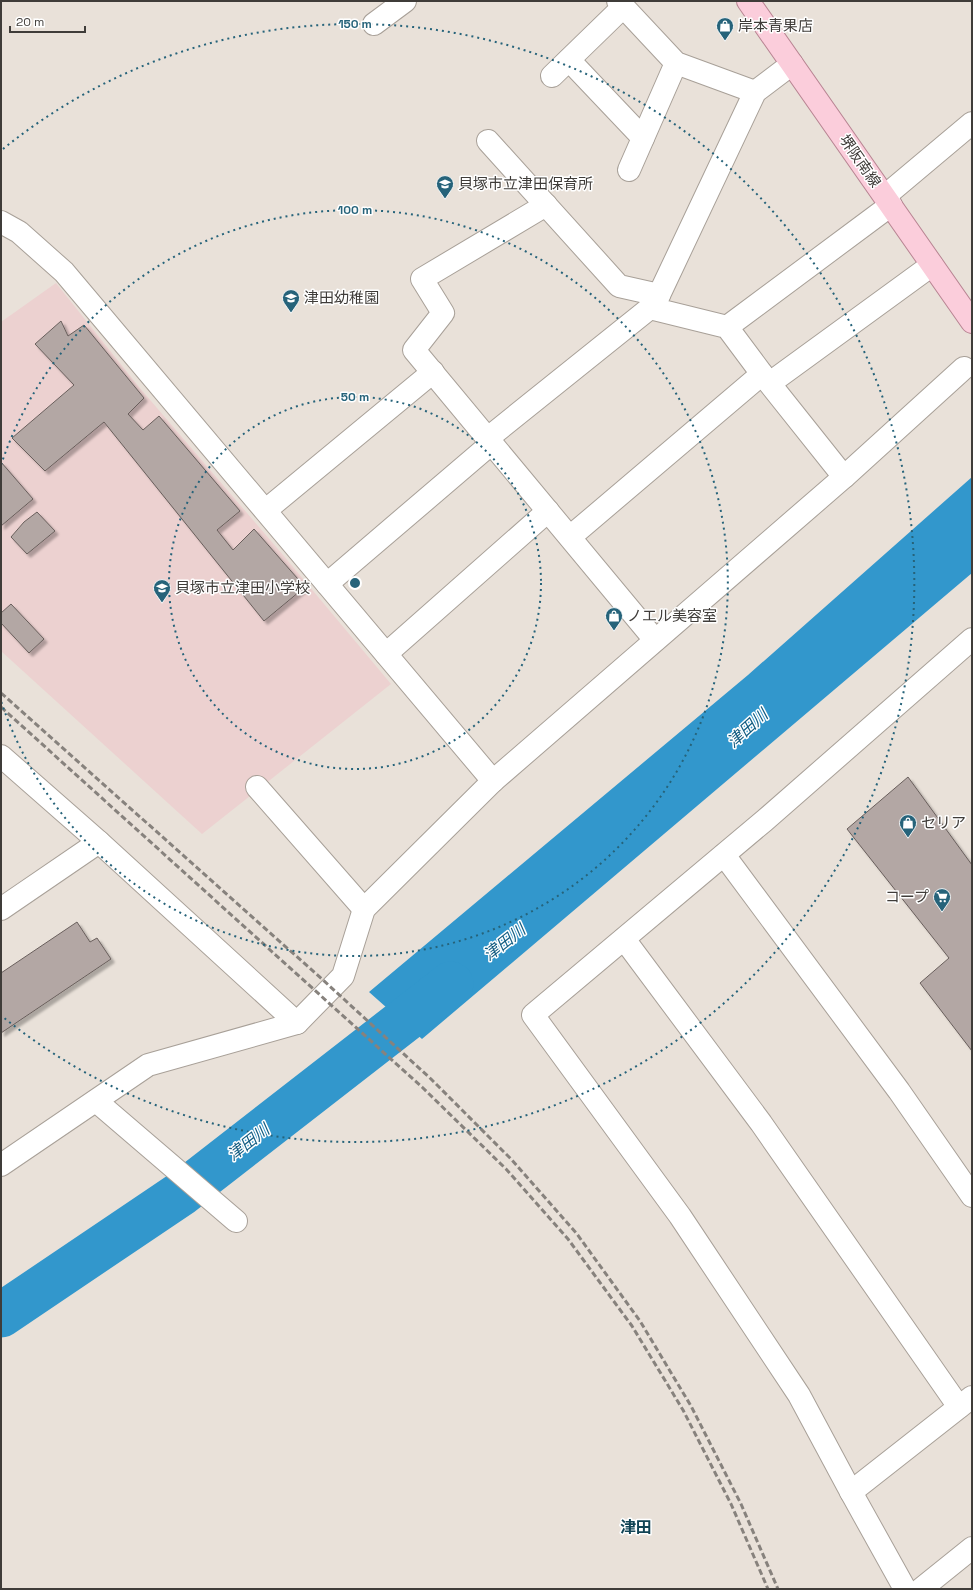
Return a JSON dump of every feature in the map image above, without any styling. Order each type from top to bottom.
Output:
[{"type":"main road","name":"堺阪南線","points":[[754,4],[792,64],[972,322]]},
{"type":"street","points":[[374,24],[404,1]]},
{"type":"street","points":[[552,76],[569,60],[620,4],[676,63],[755,92]]},
{"type":"street","points":[[569,60],[643,138]]},
{"type":"street","points":[[629,170],[676,63]]},
{"type":"street","points":[[327,584],[490,441],[654,302],[755,92],[792,64]]},
{"type":"street","points":[[727,327],[888,201],[972,123]]},
{"type":"street","points":[[488,141],[618,286],[654,302],[727,327],[766,379],[844,477]]},
{"type":"street","points":[[546,205],[422,279],[443,314],[414,350],[655,640]]},
{"type":"street","points":[[1,222],[19,232],[64,272],[493,780]]},
{"type":"street","points":[[570,537],[766,379],[932,265]]},
{"type":"street","points":[[1,1165],[148,1065],[297,1024],[343,976],[364,909],[493,780],[844,477],[964,368]]},
{"type":"street","points":[[266,510],[433,372]]},
{"type":"street","points":[[386,654],[548,510]]},
{"type":"street","points":[[905,1589],[799,1395],[680,1216],[533,1016],[764,821],[972,639]]},
{"type":"street","points":[[1,756],[99,842],[297,1024]]},
{"type":"street","points":[[257,786],[364,909]]},
{"type":"street","points":[[1,910],[99,842]]},
{"type":"street","points":[[724,855],[899,1091],[972,1196]]},
{"type":"street","points":[[624,939],[965,1402],[851,1492]]},
{"type":"street","points":[[96,1101],[236,1220]]},
{"type":"street","points":[[921,1589],[972,1548]]},
{"type":"shaded area","name":"貝塚市立津田小学校","points":[[56,283],[139,387],[391,684],[202,834],[1,651],[1,322]]},
{"type":"water","points":[[972,477],[972,573],[422,1039],[369,992],[748,675]]},
{"type":"building","points":[[61,321],[68,336],[84,325],[144,398],[128,414],[143,430],[159,416],[240,511],[217,530],[233,550],[254,529],[305,587],[264,621],[104,422],[45,471],[12,438],[74,385],[35,344]]},
{"type":"building","points":[[1,462],[33,499],[1,526]]},
{"type":"building","points":[[37,512],[55,531],[27,554],[11,537],[24,522]]},
{"type":"building","points":[[11,604],[44,639],[29,653],[1,623],[1,613]]},
{"type":"building","name":"コープ","points":[[908,777],[972,865],[972,1051],[920,983],[949,958],[847,829]]},
{"type":"building","points":[[77,922],[90,942],[97,938],[111,959],[1,1033],[1,973]]},
{"type":"waterway","name":"津田川","points":[[1,1315],[182,1193],[451,984]]},
{"type":"railway","points":[[1,693],[323,980],[431,1079],[511,1159],[577,1234],[640,1321],[691,1406],[741,1504],[778,1589]]},
{"type":"railway","points":[[1,707],[423,1088],[506,1169],[568,1239],[632,1326],[683,1410],[731,1504],[768,1589]]},
{"type":"place","name":"岸本青果店","points":[[725,41]]},
{"type":"place","name":"貝塚市立津田保育所","points":[[445,199]]},
{"type":"place","name":"津田幼稚園","points":[[291,313]]},
{"type":"place","name":"貝塚市立津田小学校","points":[[162,603]]},
{"type":"place","name":"ノエル美容室","points":[[614,631]]},
{"type":"place","name":"セリア","points":[[908,838]]},
{"type":"place","name":"コープ","points":[[942,912]]},
{"type":"district","name":"津田","points":[[636,1527]]}]
